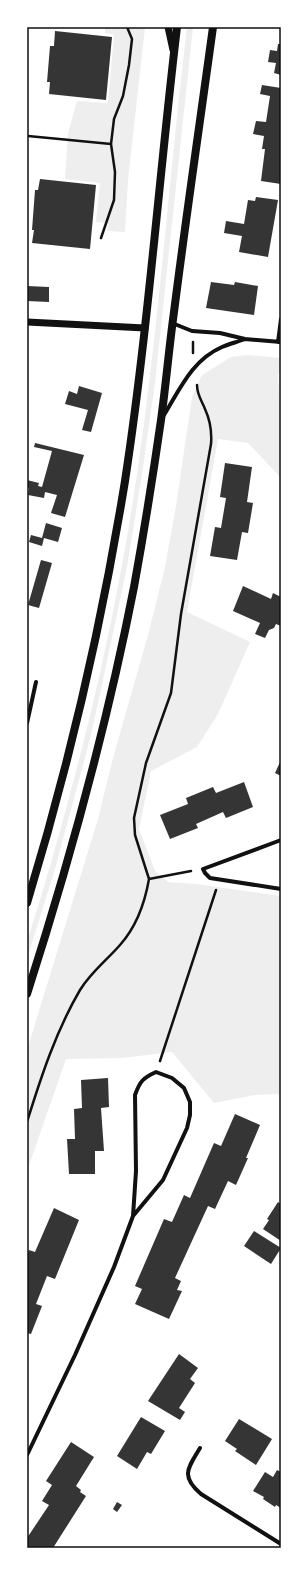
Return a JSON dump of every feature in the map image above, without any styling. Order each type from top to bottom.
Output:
[{"type":"main road","points":[[27,903],[64,770],[100,618],[125,479],[145,328],[177,27]]},
{"type":"main road","points":[[27,994],[52,918],[81,815],[108,707],[134,586],[161,421],[172,323],[213,27]]},
{"type":"street","points":[[168,27],[174,54]]},
{"type":"street","points":[[172,323],[192,331],[220,333],[245,339],[279,342],[281,319]]},
{"type":"street","points":[[27,322],[145,328]]},
{"type":"street","points":[[161,421],[195,366],[211,353],[222,347],[245,339]]},
{"type":"street","points":[[27,723],[36,682]]},
{"type":"street","points":[[281,840],[203,868],[205,873],[210,878],[281,889]]},
{"type":"street","points":[[27,1455],[72,1362],[111,1274],[133,1216],[136,1171],[135,1094],[139,1084],[146,1076],[156,1072],[172,1078],[184,1088],[190,1102],[190,1115],[187,1128],[163,1180],[133,1216]]},
{"type":"street","points":[[200,1448],[190,1464],[188,1472],[188,1480],[194,1488],[201,1494],[281,1544]]},
{"type":"path","points":[[101,238],[114,200],[115,172],[111,144],[114,118],[123,96],[129,64],[132,39],[127,27]]},
{"type":"path","points":[[28,136],[111,144]]},
{"type":"path","points":[[27,1122],[55,1040],[68,1011],[90,976],[121,944],[134,926],[144,906],[149,879],[135,835],[134,818],[146,763],[170,693],[181,614],[212,444],[212,432],[206,410],[199,397],[197,388],[198,377],[195,366],[192,331]]},
{"type":"path","points":[[149,879],[203,868]]},
{"type":"path","points":[[156,1072],[219,880]]},
{"type":"shaded area","points":[[105,27],[145,27],[128,180],[125,232],[107,231],[108,223],[96,222],[100,183],[65,179],[68,133],[77,101],[108,103],[114,35],[105,33]]},
{"type":"shaded area","points":[[187,27],[193,27],[155,383],[128,562],[89,743],[55,869],[27,959],[27,942],[45,884],[77,768],[105,651],[128,533],[152,362]]},
{"type":"shaded area","points":[[248,355],[281,358],[281,373],[278,373],[281,425],[281,478],[248,443],[218,439],[187,612],[250,642],[218,714],[197,747],[151,771],[139,829],[155,871],[168,882],[196,884],[281,896],[281,1094],[255,1095],[214,1103],[172,1052],[122,1058],[66,1059],[27,1171],[27,1050],[98,819],[113,758],[148,635],[165,567],[176,506],[192,397],[202,375],[231,357]]},
{"type":"building","points":[[55,31],[112,37],[106,100],[49,94],[50,82],[47,82],[50,46],[54,46]]},
{"type":"building","points":[[278,44],[281,44],[281,75],[274,73],[276,63],[268,62],[270,50],[277,51]]},
{"type":"building","points":[[262,85],[281,88],[281,184],[261,181],[265,149],[262,149],[264,136],[253,134],[256,121],[266,122],[270,96],[260,94]]},
{"type":"building","points":[[40,179],[96,185],[90,249],[32,243],[34,230],[32,230],[35,190],[38,190]]},
{"type":"building","points":[[256,197],[278,200],[268,257],[239,252],[242,236],[224,233],[226,221],[244,224],[248,200],[255,201]]},
{"type":"building","points":[[211,282],[234,285],[235,282],[258,286],[254,315],[206,308]]},
{"type":"building","points":[[27,286],[49,287],[49,302],[27,301]]},
{"type":"building","points":[[79,386],[102,393],[91,432],[82,430],[88,410],[65,404],[69,391],[77,394]]},
{"type":"building","points":[[35,443],[84,455],[65,517],[51,513],[57,495],[45,492],[44,498],[28,495],[29,488],[27,487],[27,480],[39,483],[38,486],[42,487],[52,451],[34,447]]},
{"type":"building","points":[[225,463],[252,467],[247,502],[253,503],[248,533],[242,532],[237,560],[210,556],[215,527],[221,528],[226,498],[220,497]]},
{"type":"building","points":[[46,523],[62,528],[58,542],[44,538],[42,546],[29,542],[31,535],[42,538]]},
{"type":"building","points":[[41,560],[52,563],[39,608],[28,605]]},
{"type":"building","points":[[243,586],[271,599],[273,593],[281,597],[281,626],[276,624],[274,628],[269,630],[265,638],[255,634],[260,623],[233,611]]},
{"type":"building","points":[[281,760],[281,776],[275,773]]},
{"type":"building","points":[[244,782],[253,807],[226,818],[223,812],[196,824],[198,828],[170,839],[160,815],[188,804],[186,798],[213,787],[216,793]]},
{"type":"building","points":[[108,1078],[109,1107],[101,1108],[104,1151],[95,1151],[95,1174],[69,1174],[67,1139],[75,1139],[74,1109],[82,1108],[81,1080]]},
{"type":"building","points":[[235,1114],[260,1125],[236,1185],[228,1181],[215,1209],[208,1206],[175,1278],[181,1281],[177,1290],[182,1291],[169,1319],[135,1304],[142,1289],[135,1286],[164,1219],[172,1222],[184,1195],[190,1198],[214,1143],[221,1146]]},
{"type":"building","points":[[278,1202],[281,1204],[281,1241],[263,1229],[269,1220],[267,1219]]},
{"type":"building","points":[[54,1208],[79,1220],[55,1279],[47,1276],[36,1304],[42,1306],[31,1334],[27,1333],[27,1254],[29,1250],[35,1252]]},
{"type":"building","points":[[254,1231],[281,1248],[271,1264],[244,1246]]},
{"type":"building","points":[[179,1354],[198,1368],[190,1379],[195,1383],[179,1408],[185,1412],[180,1420],[148,1401]]},
{"type":"building","points":[[141,1417],[165,1431],[151,1454],[147,1452],[137,1469],[117,1456]]},
{"type":"building","points":[[239,1419],[272,1439],[256,1465],[235,1451],[237,1449],[225,1441]]},
{"type":"building","points":[[71,1442],[94,1457],[76,1486],[81,1490],[80,1492],[86,1496],[53,1548],[27,1548],[27,1538],[49,1505],[42,1501],[52,1485],[46,1481]]},
{"type":"building","points":[[277,1470],[281,1472],[281,1508],[276,1505],[275,1507],[263,1499],[264,1497],[253,1491],[265,1472],[273,1477]]},
{"type":"building","points":[[117,1502],[122,1505],[117,1512],[113,1509]]}]
